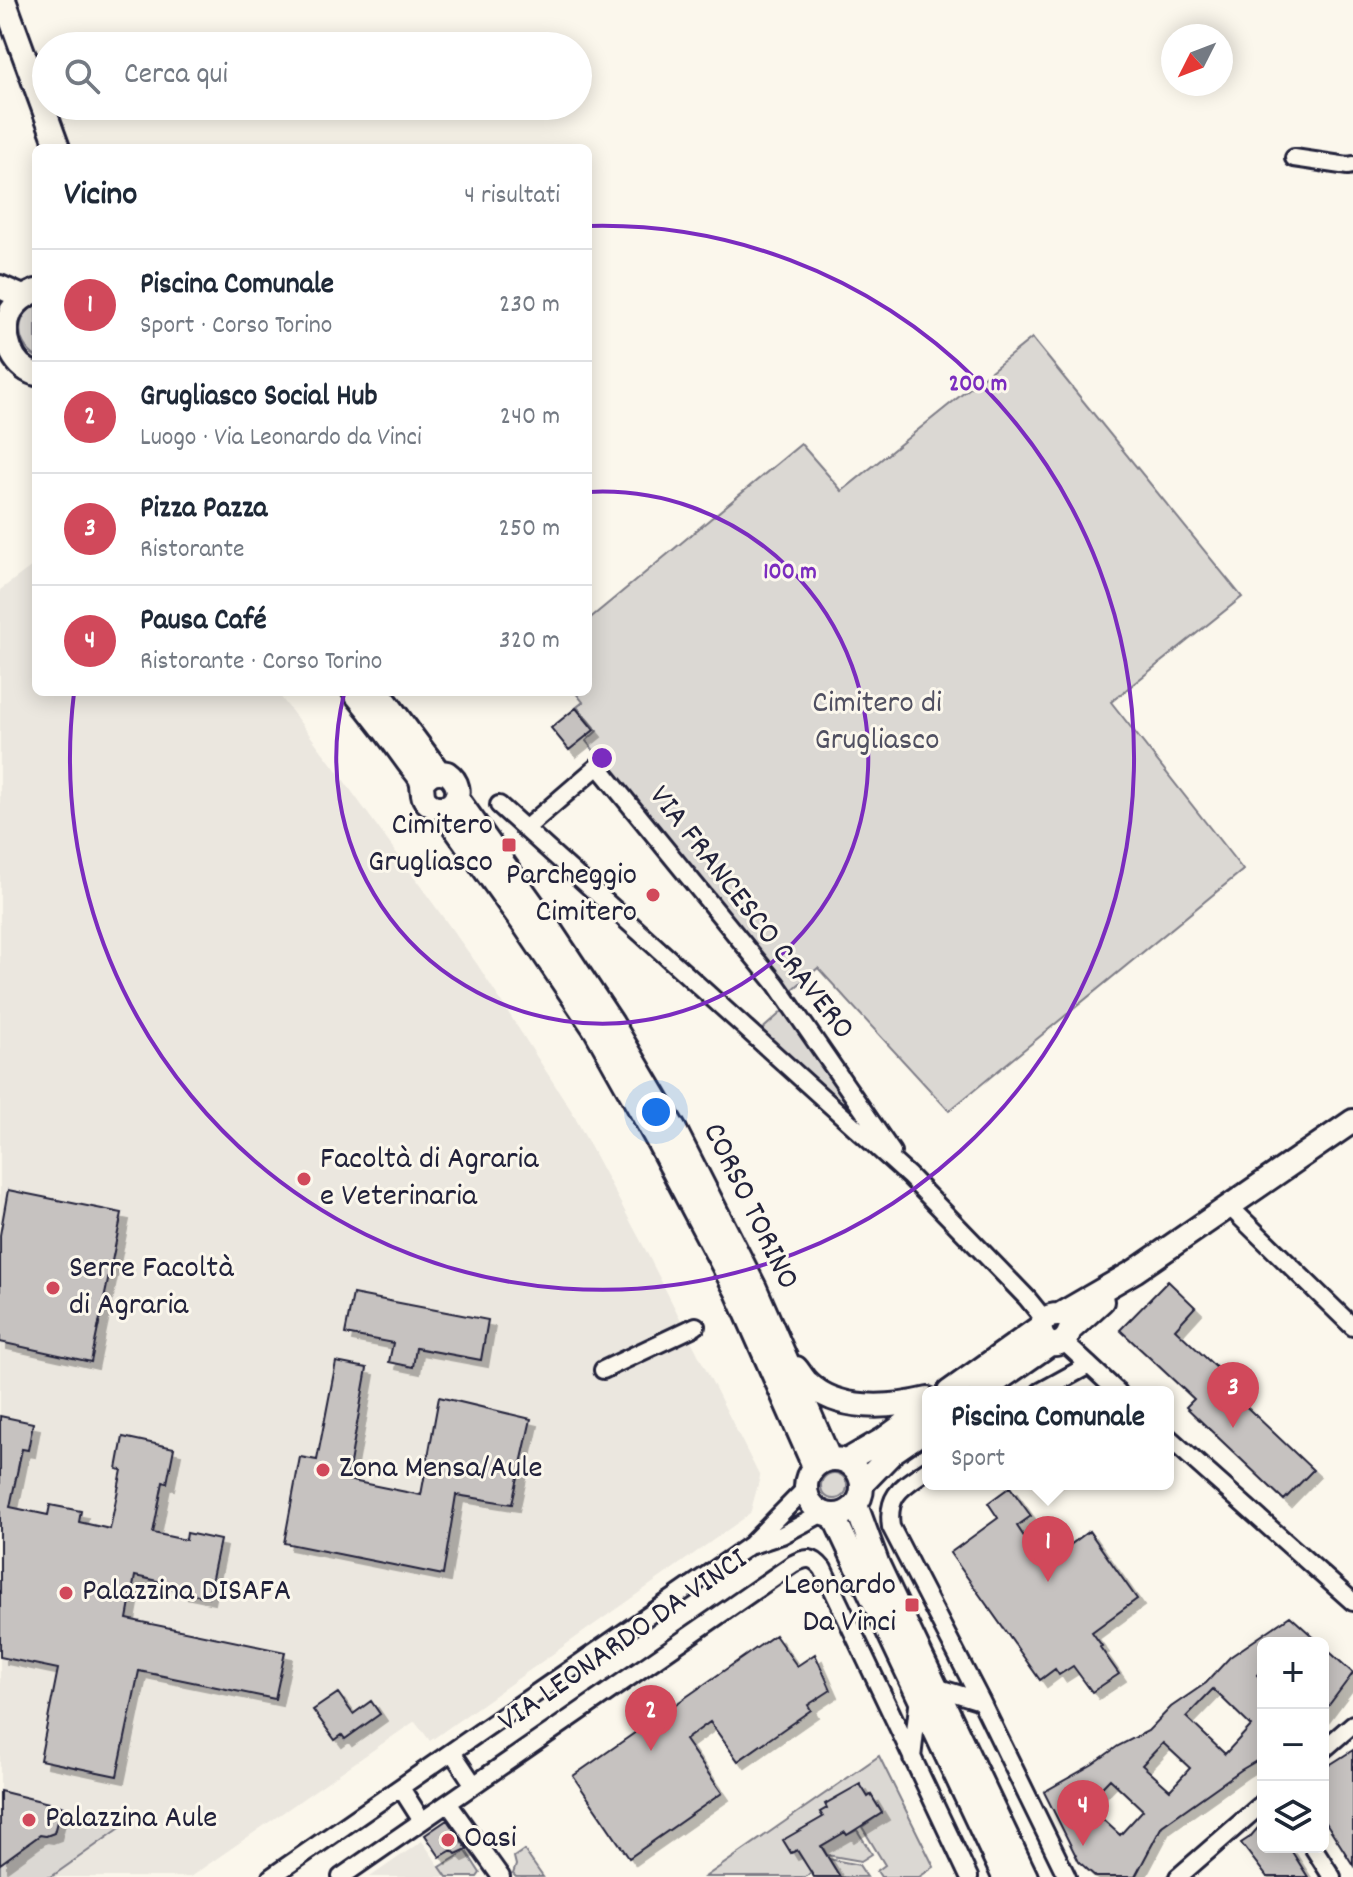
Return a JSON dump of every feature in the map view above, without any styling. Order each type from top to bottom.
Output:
[{"type":"street","points":[[4,0],[32,77]]},
{"type":"street","points":[[48,120],[57,144]]},
{"type":"street","points":[[1294,158],[1353,165]]},
{"type":"street","points":[[0,287],[30,294]]},
{"type":"street","points":[[30,294],[3,323],[7,344],[15,359],[32,373]]},
{"type":"street","name":"CORSO TORINO","points":[[357,696],[430,777]]},
{"type":"street","name":"CORSO TORINO","points":[[381,696],[430,777]]},
{"type":"street","name":"VIA FRANCESCO CRAVERO","points":[[525,829],[598,766],[776,984],[909,1176]]},
{"type":"street","name":"CORSO TORINO","points":[[447,773],[453,777],[458,790],[448,802],[433,807],[422,796],[430,777],[447,773]]},
{"type":"street","name":"CORSO TORINO","points":[[448,802],[541,916],[628,1050],[675,1130],[755,1288],[830,1462]]},
{"type":"street","name":"CORSO TORINO","points":[[448,802],[626,1084],[830,1462],[854,1467],[859,1474],[859,1494],[878,1565],[1004,1877]]},
{"type":"street","name":"VIA FRANCESCO CRAVERO","points":[[499,805],[909,1176],[1112,1386]]},
{"type":"street","points":[[959,1386],[1054,1329],[1353,1121]]},
{"type":"street","points":[[1229,1206],[1353,1327]]},
{"type":"street","points":[[603,1370],[696,1326]]},
{"type":"street","points":[[992,1386],[1054,1329]]},
{"type":"street","points":[[780,1343],[807,1383],[829,1397],[858,1405],[906,1404],[922,1400]]},
{"type":"street","points":[[1051,1386],[1089,1365]]},
{"type":"street","points":[[805,1489],[808,1474],[884,1439],[922,1411]]},
{"type":"street","points":[[828,1514],[842,1514],[893,1452],[922,1432]]},
{"type":"street","points":[[1174,1442],[1353,1602]]},
{"type":"street","points":[[922,1473],[897,1492],[888,1511],[891,1527],[1067,1877]]},
{"type":"street","name":"CORSO TORINO","points":[[805,1489],[811,1503],[828,1514],[1026,1877]]},
{"type":"street","name":"VIA LEONARDO DA VINCI","points":[[271,1877],[750,1545],[805,1489]]},
{"type":"street","name":"VIA LEONARDO DA VINCI","points":[[750,1545],[782,1535],[828,1514]]},
{"type":"street","name":"VIA LEONARDO DA VINCI","points":[[341,1877],[804,1558],[812,1558],[823,1569],[912,1758]]},
{"type":"street","points":[[969,1877],[912,1758],[927,1691],[981,1701]]},
{"type":"street","points":[[1329,1745],[1353,1724]]},
{"type":"street","points":[[452,1752],[474,1785]]},
{"type":"street","points":[[401,1788],[422,1821]]},
{"type":"street","points":[[448,1803],[501,1877]]},
{"type":"street","points":[[1178,1877],[1257,1808]]},
{"type":"street","points":[[1317,1853],[1332,1877]]},
{"type":"shaded area","name":"Facoltà di Agraria e Veterinaria","points":[[32,566],[32,696],[280,696],[477,964],[571,1110],[760,1477],[750,1514],[430,1741],[415,1721],[190,1877],[0,1877],[0,590]]},
{"type":"shaded area","points":[[422,1841],[447,1877],[370,1877]]},
{"type":"green space","points":[[32,308],[32,354],[24,345],[20,331]]},
{"type":"green space","name":"Cimitero di Grugliasco","points":[[1032,338],[1242,597],[1111,702],[1243,870],[949,1111],[818,968],[792,990],[586,741],[597,731],[577,707],[583,702],[578,696],[592,696],[592,617],[801,444],[842,491]]},
{"type":"green space","points":[[785,1009],[862,1121],[860,1123],[758,1033]]},
{"type":"green space","points":[[834,1473],[843,1477],[847,1486],[843,1495],[834,1499],[825,1495],[821,1486],[825,1477]]},
{"type":"green space","points":[[879,1756],[934,1867],[919,1877],[881,1877],[877,1871],[885,1865],[862,1827],[882,1813],[871,1795],[827,1808],[820,1812],[823,1817],[784,1840],[791,1853],[797,1850],[808,1867],[815,1871],[805,1877],[705,1877]]},
{"type":"green space","points":[[61,1806],[116,1820],[123,1826],[51,1877],[0,1877],[0,1864],[40,1835],[54,1833]]},
{"type":"green space","points":[[857,1830],[872,1854],[861,1861],[827,1855],[822,1846],[845,1832],[847,1835]]},
{"type":"green space","points":[[524,1850],[543,1877],[516,1877],[513,1874],[516,1865],[514,1857]]},
{"type":"green space","points":[[466,1851],[480,1873],[477,1877],[447,1877],[440,1867]]},
{"type":"green space","points":[[829,1859],[859,1865],[867,1877],[840,1877]]},
{"type":"building","points":[[576,708],[594,730],[569,750],[551,728]]},
{"type":"building","name":"Serre Facoltà di Agraria","points":[[8,1190],[122,1213],[91,1362],[0,1342],[0,1235]]},
{"type":"building","points":[[1168,1281],[1195,1307],[1175,1329],[1220,1371],[1215,1377],[1313,1470],[1284,1500],[1186,1407],[1194,1399],[1120,1330]]},
{"type":"building","points":[[353,1294],[488,1320],[481,1360],[416,1348],[413,1367],[389,1362],[393,1343],[345,1334]]},
{"type":"building","name":"Zona Mensa/Aule","points":[[336,1362],[367,1368],[347,1480],[421,1495],[439,1397],[531,1419],[512,1504],[456,1495],[443,1575],[284,1543],[300,1457],[317,1460]]},
{"type":"building","name":"Palazzina DISAFA","points":[[0,1416],[33,1423],[28,1450],[22,1449],[10,1507],[48,1515],[50,1505],[81,1511],[79,1522],[110,1529],[122,1470],[117,1469],[123,1437],[174,1448],[167,1483],[163,1482],[153,1533],[186,1540],[187,1533],[220,1540],[208,1597],[174,1590],[175,1585],[135,1576],[127,1619],[285,1652],[275,1699],[139,1671],[117,1776],[40,1760],[58,1669],[0,1657]]},
{"type":"building","points":[[1006,1490],[1012,1490],[1031,1516],[1017,1526],[1043,1565],[1089,1531],[1137,1599],[1092,1632],[1119,1674],[1092,1692],[1073,1666],[1059,1675],[1055,1669],[1040,1680],[950,1553],[998,1518],[988,1503]]},
{"type":"building","points":[[1290,1616],[1313,1637],[1259,1637]]},
{"type":"building","points":[[775,1635],[797,1666],[815,1654],[831,1690],[808,1705],[811,1710],[738,1761],[710,1722],[685,1740],[722,1793],[629,1858],[573,1776]]},
{"type":"building","points":[[1257,1639],[1257,1761],[1162,1826],[1135,1877],[1096,1877],[1079,1862],[1044,1792],[1148,1731],[1171,1707],[1206,1683],[1230,1657]],"holes":[[[1213,1689],[1251,1726],[1225,1754],[1186,1717]],[[1163,1743],[1190,1768],[1170,1790],[1142,1765]],[[1110,1779],[1143,1810],[1120,1835],[1086,1804]]]},
{"type":"building","points":[[1329,1651],[1353,1673],[1329,1705]]},
{"type":"building","points":[[338,1693],[353,1714],[371,1701],[380,1714],[345,1739],[342,1735],[335,1740],[313,1710]]},
{"type":"building","points":[[1353,1750],[1353,1865],[1329,1827],[1329,1765]]},
{"type":"building","points":[[860,1784],[882,1813],[847,1835],[845,1832],[821,1846],[840,1877],[814,1877],[797,1850],[791,1853],[783,1840],[823,1817],[820,1812],[827,1808],[825,1804]]},
{"type":"building","name":"Palazzina Aule","points":[[0,1791],[61,1806],[54,1833],[40,1835],[0,1864]]},
{"type":"building","name":"Oasi","points":[[447,1820],[467,1849],[456,1854],[452,1850],[440,1857],[425,1835]]},
{"type":"building","points":[[1257,1829],[1257,1853],[1293,1853],[1308,1877],[1267,1877],[1241,1843]]},
{"type":"place","name":"Cimitero Grugliasco","points":[[509,845]]},
{"type":"place","name":"Parcheggio Cimitero","points":[[653,895]]},
{"type":"place","name":"Facoltà di Agraria e Veterinaria","points":[[304,1179]]},
{"type":"place","name":"Serre Facoltà di Agraria","points":[[53,1288]]},
{"type":"place","name":"Pizza Pazza","points":[[1233,1428]]},
{"type":"place","name":"Zona Mensa/Aule","points":[[323,1470]]},
{"type":"place","name":"Piscina Comunale","points":[[1048,1582]]},
{"type":"place","name":"Palazzina DISAFA","points":[[66,1593]]},
{"type":"place","name":"Leonardo Da Vinci","points":[[912,1605]]},
{"type":"place","name":"Grugliasco Social Hub","points":[[651,1751]]},
{"type":"place","name":"Palazzina Aule","points":[[29,1820]]},
{"type":"place","name":"Oasi","points":[[448,1840]]},
{"type":"place","name":"Pausa Café","points":[[1083,1846]]}]
